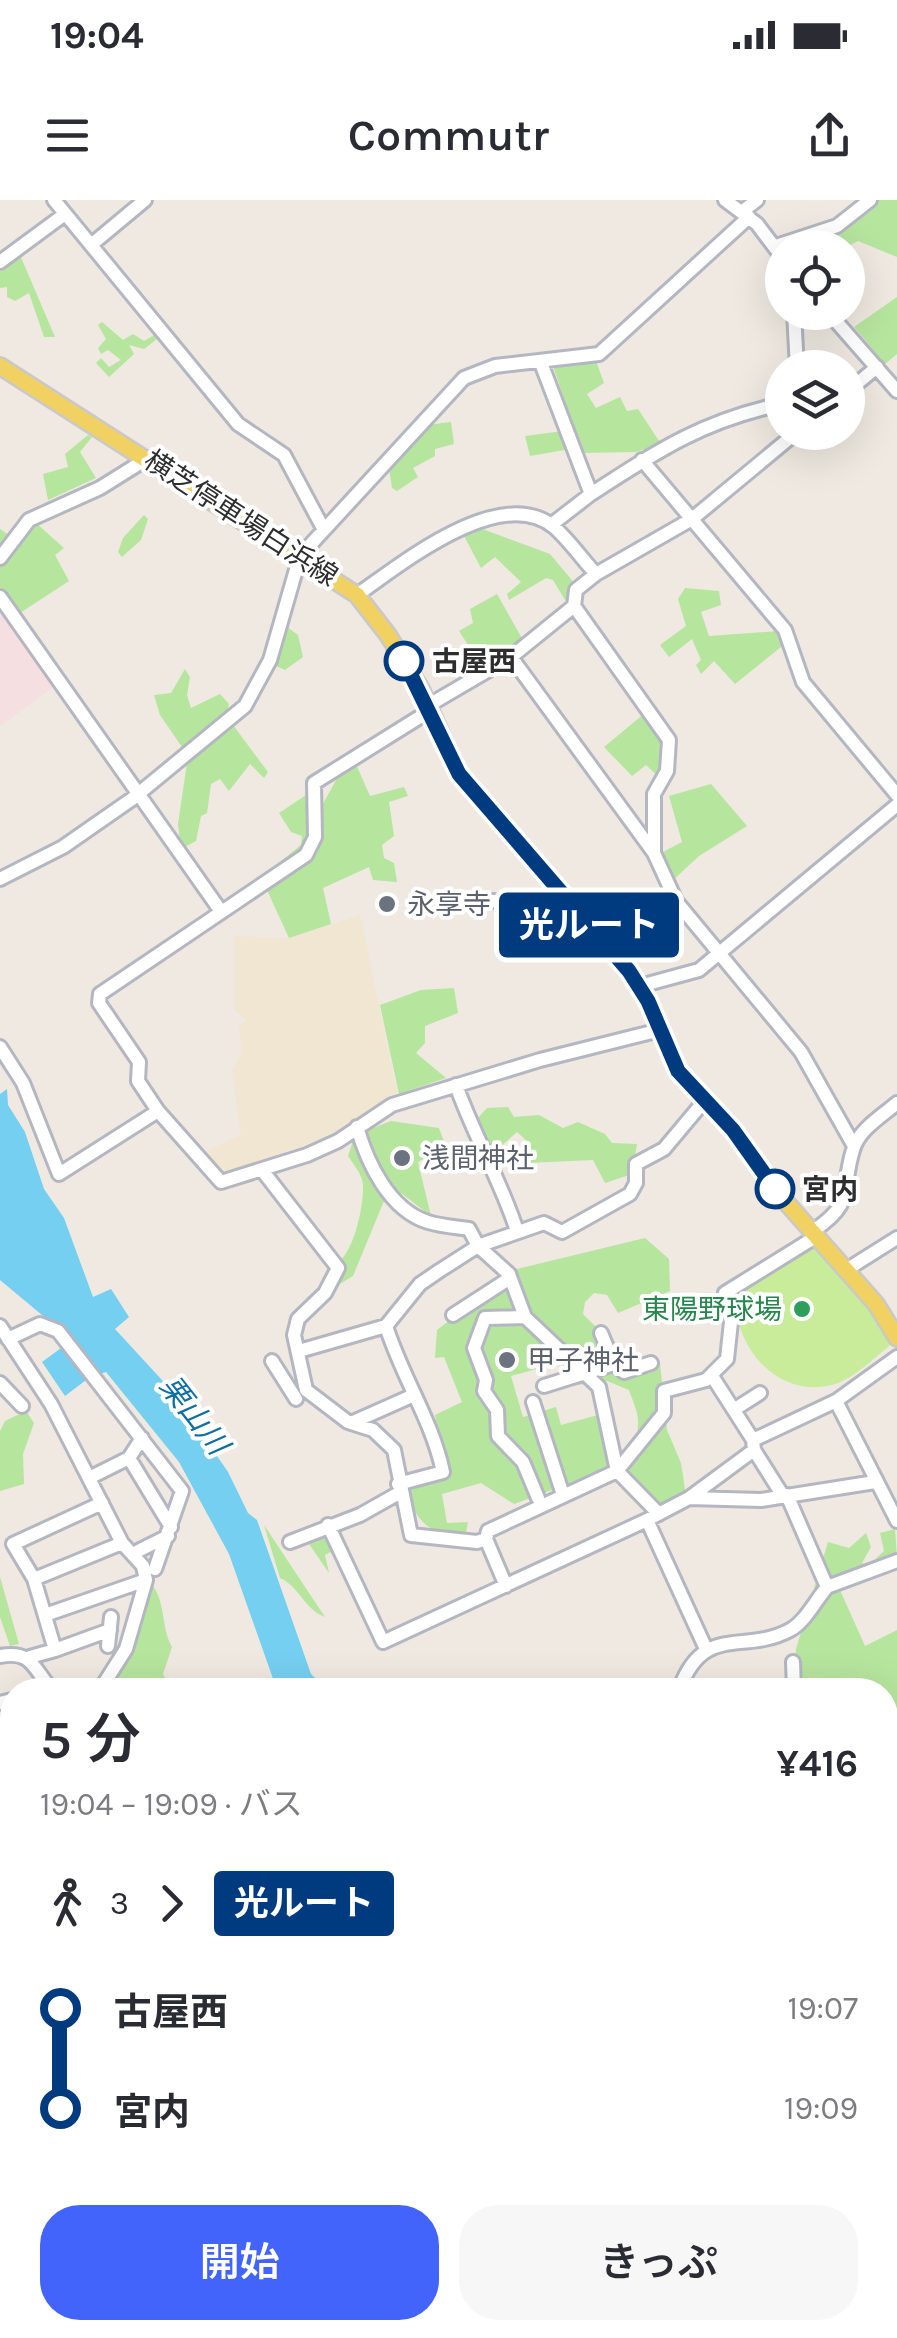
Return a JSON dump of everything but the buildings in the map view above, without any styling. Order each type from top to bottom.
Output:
[{"type":"main road","name":"横芝停車場白浜線","points":[[0,366],[357,595],[388,634],[430,708],[459,774],[640,986],[678,1071],[846,1270],[897,1338]]},
{"type":"street","points":[[54,200],[238,424],[284,455],[324,530]]},
{"type":"street","points":[[91,245],[145,200]]},
{"type":"street","points":[[725,200],[746,214],[765,236]]},
{"type":"street","points":[[0,879],[63,847],[139,793],[245,706],[270,660],[300,556],[464,378],[477,369],[599,354],[757,200]]},
{"type":"street","points":[[827,230],[870,200]]},
{"type":"street","points":[[0,262],[66,214]]},
{"type":"street","points":[[844,330],[897,390]]},
{"type":"street","points":[[541,363],[591,494]]},
{"type":"street","points":[[865,376],[876,366]]},
{"type":"street","points":[[552,525],[642,460],[712,422],[765,408]]},
{"type":"street","points":[[654,853],[654,794],[667,771],[669,740],[574,606],[576,590],[596,574],[692,519],[776,450]]},
{"type":"street","points":[[0,558],[29,520],[100,488],[148,458]]},
{"type":"street","points":[[642,460],[785,630],[803,682],[897,796]]},
{"type":"street","points":[[357,595],[432,540],[511,516],[552,525],[596,574]]},
{"type":"street","points":[[0,598],[220,910]]},
{"type":"street","points":[[574,606],[511,657],[314,783],[314,844],[285,872],[220,910],[100,994],[99,1003],[139,1062],[138,1081],[158,1111],[190,1142],[216,1180],[306,1155],[392,1105],[660,1030]]},
{"type":"street","points":[[511,657],[654,853],[676,901],[802,1052],[854,1146]]},
{"type":"street","points":[[640,986],[699,970],[897,806]]},
{"type":"street","points":[[467,900],[570,904]]},
{"type":"street","points":[[0,1047],[23,1083],[59,1174],[158,1111]]},
{"type":"street","points":[[456,1086],[478,1147],[507,1200],[518,1231]]},
{"type":"street","points":[[299,1351],[386,1326],[420,1284],[478,1246],[544,1223],[562,1232],[630,1194],[636,1183],[636,1164],[664,1149],[705,1100]]},
{"type":"street","points":[[506,1586],[486,1538],[488,1531],[616,1471],[664,1413],[664,1391],[712,1376],[727,1359],[732,1344],[724,1293],[836,1216],[846,1201],[854,1146],[897,1103]]},
{"type":"street","points":[[357,1126],[367,1161],[391,1194],[424,1222],[468,1230],[478,1246],[510,1278],[525,1316],[598,1387],[616,1471],[653,1517],[706,1648]]},
{"type":"street","points":[[262,1170],[338,1268],[325,1293],[298,1319],[294,1335],[306,1390],[351,1423],[373,1430],[394,1450],[411,1535],[476,1542],[486,1538]]},
{"type":"street","points":[[846,1270],[897,1238]]},
{"type":"street","points":[[453,1315],[510,1278]]},
{"type":"street","points":[[420,1284],[427,1302]]},
{"type":"street","points":[[525,1316],[486,1318],[474,1348],[486,1380],[484,1392],[497,1410],[498,1436],[522,1462],[538,1498]]},
{"type":"street","points":[[108,1678],[126,1649],[182,1492],[58,1331],[40,1324],[4,1332],[51,1404],[122,1543],[150,1575]]},
{"type":"street","points":[[290,1542],[360,1515],[399,1488],[443,1472],[433,1433],[386,1326]]},
{"type":"street","points":[[601,1333],[614,1364],[624,1372],[650,1363]]},
{"type":"street","points":[[328,1525],[383,1642],[689,1498],[754,1445],[836,1401],[897,1357]]},
{"type":"street","points":[[272,1362],[296,1398]]},
{"type":"street","points":[[544,1386],[614,1364]]},
{"type":"street","points":[[712,1376],[785,1495],[827,1587]]},
{"type":"street","points":[[0,1384],[22,1406]]},
{"type":"street","points":[[274,1394],[287,1384]]},
{"type":"street","points":[[734,1410],[760,1392]]},
{"type":"street","points":[[351,1423],[414,1394]]},
{"type":"street","points":[[836,1401],[897,1521]]},
{"type":"street","points":[[532,1402],[563,1495]]},
{"type":"street","points":[[89,1478],[129,1458],[142,1438]]},
{"type":"street","points":[[129,1458],[170,1531]]},
{"type":"street","points":[[689,1498],[761,1500],[876,1482]]},
{"type":"street","points":[[55,1650],[34,1579],[13,1544],[102,1503]]},
{"type":"street","points":[[138,1551],[170,1531]]},
{"type":"street","points":[[34,1579],[122,1543]]},
{"type":"street","points":[[687,1678],[706,1648],[727,1641],[771,1638],[795,1628],[827,1587],[897,1561]]},
{"type":"street","points":[[44,1616],[150,1575]]},
{"type":"street","points":[[30,1657],[55,1650],[110,1624],[108,1646]]},
{"type":"street","points":[[0,1656],[22,1653],[30,1657],[43,1678]]},
{"type":"street","points":[[793,1662],[794,1678]]},
{"type":"shaded area","points":[[0,605],[57,684],[0,726]]},
{"type":"shaded area","points":[[360,915],[397,1092],[340,1132],[220,1175],[204,1152],[241,1135],[232,1071],[242,1053],[239,1027],[246,1019],[234,1010],[234,936],[289,938]]},
{"type":"green space","points":[[878,200],[897,200],[897,257],[865,244],[865,230],[833,230],[861,216]]},
{"type":"green space","points":[[20,255],[55,337],[44,337],[29,293],[15,301],[7,297],[7,287],[0,288],[0,270]]},
{"type":"green space","points":[[897,297],[897,354],[885,364],[857,330],[865,330],[865,319]]},
{"type":"green space","points":[[102,322],[123,340],[133,334],[144,341],[154,335],[157,339],[144,349],[129,345],[134,354],[109,377],[96,363],[101,358],[109,367],[121,360],[108,350],[101,354],[98,348],[106,339],[98,325]]},
{"type":"green space","points":[[596,361],[604,383],[587,394],[596,408],[620,397],[627,411],[638,409],[661,444],[636,452],[582,453],[553,366]]},
{"type":"green space","points":[[451,422],[454,444],[435,449],[435,456],[413,468],[418,477],[397,491],[392,488],[388,462],[426,425]]},
{"type":"green space","points":[[563,431],[570,449],[530,456],[525,436]]},
{"type":"green space","points":[[88,435],[92,437],[80,452],[96,478],[48,500],[43,474],[68,467],[65,454]]},
{"type":"green space","points":[[144,515],[148,519],[141,540],[122,557],[118,552],[123,538]]},
{"type":"green space","points":[[36,523],[64,548],[55,555],[69,581],[20,613],[0,587],[0,529],[17,541],[24,530]]},
{"type":"green space","points":[[480,528],[550,554],[576,585],[568,605],[553,580],[546,578],[509,600],[507,594],[521,582],[495,557],[481,568],[463,534]]},
{"type":"green space","points":[[685,588],[719,591],[721,605],[701,612],[709,636],[778,631],[786,643],[735,684],[714,661],[701,674],[696,665],[701,660],[692,639],[669,657],[660,645],[686,626],[678,599]]},
{"type":"green space","points":[[497,594],[524,642],[483,668],[459,631],[473,623],[470,609]]},
{"type":"green space","points":[[287,627],[298,635],[303,657],[285,670],[274,665]]},
{"type":"green space","points":[[185,669],[190,677],[187,695],[191,708],[220,694],[229,704],[227,712],[184,750],[160,715],[154,695],[171,693]]},
{"type":"green space","points":[[645,713],[664,738],[661,779],[646,765],[632,776],[604,747]]},
{"type":"green space","points":[[233,725],[268,772],[264,778],[250,764],[229,791],[220,779],[211,784],[207,813],[201,816],[196,841],[181,849],[178,824],[187,763]]},
{"type":"green space","points":[[355,762],[370,796],[404,787],[408,796],[389,802],[394,836],[382,845],[384,858],[394,863],[397,882],[373,880],[369,867],[323,888],[331,924],[289,938],[261,877],[301,845],[302,836],[291,832],[279,813],[321,785],[323,804],[342,769]]},
{"type":"green space","points":[[711,784],[747,826],[699,856],[672,881],[661,853],[682,842],[669,796]]},
{"type":"green space","points":[[454,988],[458,1013],[425,1026],[425,1043],[416,1053],[446,1078],[399,1094],[380,1005],[421,990]]},
{"type":"green space","points":[[508,1107],[514,1117],[539,1115],[563,1128],[578,1122],[605,1134],[612,1143],[637,1144],[632,1174],[605,1183],[593,1160],[526,1163],[528,1142],[517,1132],[491,1155],[483,1144],[477,1119],[487,1108]]},
{"type":"green space","points":[[391,1121],[439,1128],[446,1147],[418,1162],[431,1216],[401,1193],[386,1196],[353,1276],[338,1285],[335,1265],[348,1251],[363,1193],[361,1177],[348,1156],[355,1135]]},
{"type":"green space","points":[[645,1238],[669,1259],[670,1291],[618,1313],[607,1295],[594,1293],[585,1302],[583,1314],[597,1328],[606,1365],[660,1364],[667,1430],[681,1463],[686,1496],[664,1506],[646,1495],[631,1477],[638,1417],[629,1390],[607,1381],[570,1386],[562,1362],[511,1376],[523,1417],[556,1407],[561,1425],[598,1415],[610,1469],[514,1504],[481,1483],[442,1494],[447,1523],[468,1522],[466,1533],[451,1534],[429,1527],[415,1511],[401,1475],[445,1464],[435,1415],[462,1402],[444,1357],[435,1358],[437,1330],[517,1269]]},
{"type":"green space","name":"東陽野球場","points":[[806,1248],[816,1248],[859,1293],[893,1343],[850,1377],[814,1387],[795,1385],[763,1365],[742,1333],[735,1295]]},
{"type":"green space","points":[[26,1411],[34,1423],[23,1454],[24,1484],[0,1491],[0,1431],[5,1421]]},
{"type":"green space","points":[[264,1525],[325,1617],[280,1578]]},
{"type":"green space","points":[[895,1529],[897,1558],[851,1577],[853,1585],[840,1590],[865,1646],[897,1630],[897,1678],[793,1678],[796,1649],[828,1542],[849,1548],[866,1533],[871,1547],[862,1563],[869,1565],[884,1551],[880,1533]]},
{"type":"green space","points":[[316,1535],[320,1539],[335,1536],[337,1549],[325,1555],[329,1573],[307,1541]]},
{"type":"green space","points":[[0,1577],[19,1644],[10,1646],[0,1617]]},
{"type":"green space","points":[[150,1582],[159,1598],[172,1647],[163,1674],[165,1678],[109,1678]]},
{"type":"water","name":"栗山川","points":[[7,1089],[8,1105],[25,1132],[44,1189],[64,1218],[93,1297],[111,1289],[129,1317],[115,1329],[173,1392],[228,1472],[248,1513],[257,1520],[315,1678],[273,1678],[229,1554],[179,1462],[106,1372],[90,1377],[65,1396],[42,1362],[72,1340],[0,1280],[0,1094]]},
{"type":"bus line","name":"光ルート","points":[[404,661],[421,689],[459,774],[629,971],[648,1001],[678,1071],[733,1130],[775,1189]]},
{"type":"place","name":"古屋西","points":[[404,661]]},
{"type":"place","name":"永享寺","points":[[387,904]]},
{"type":"place","name":"浅間神社","points":[[402,1158]]},
{"type":"place","name":"宮内","points":[[775,1189]]},
{"type":"place","name":"東陽野球場","points":[[802,1309]]},
{"type":"place","name":"甲子神社","points":[[507,1360]]}]
